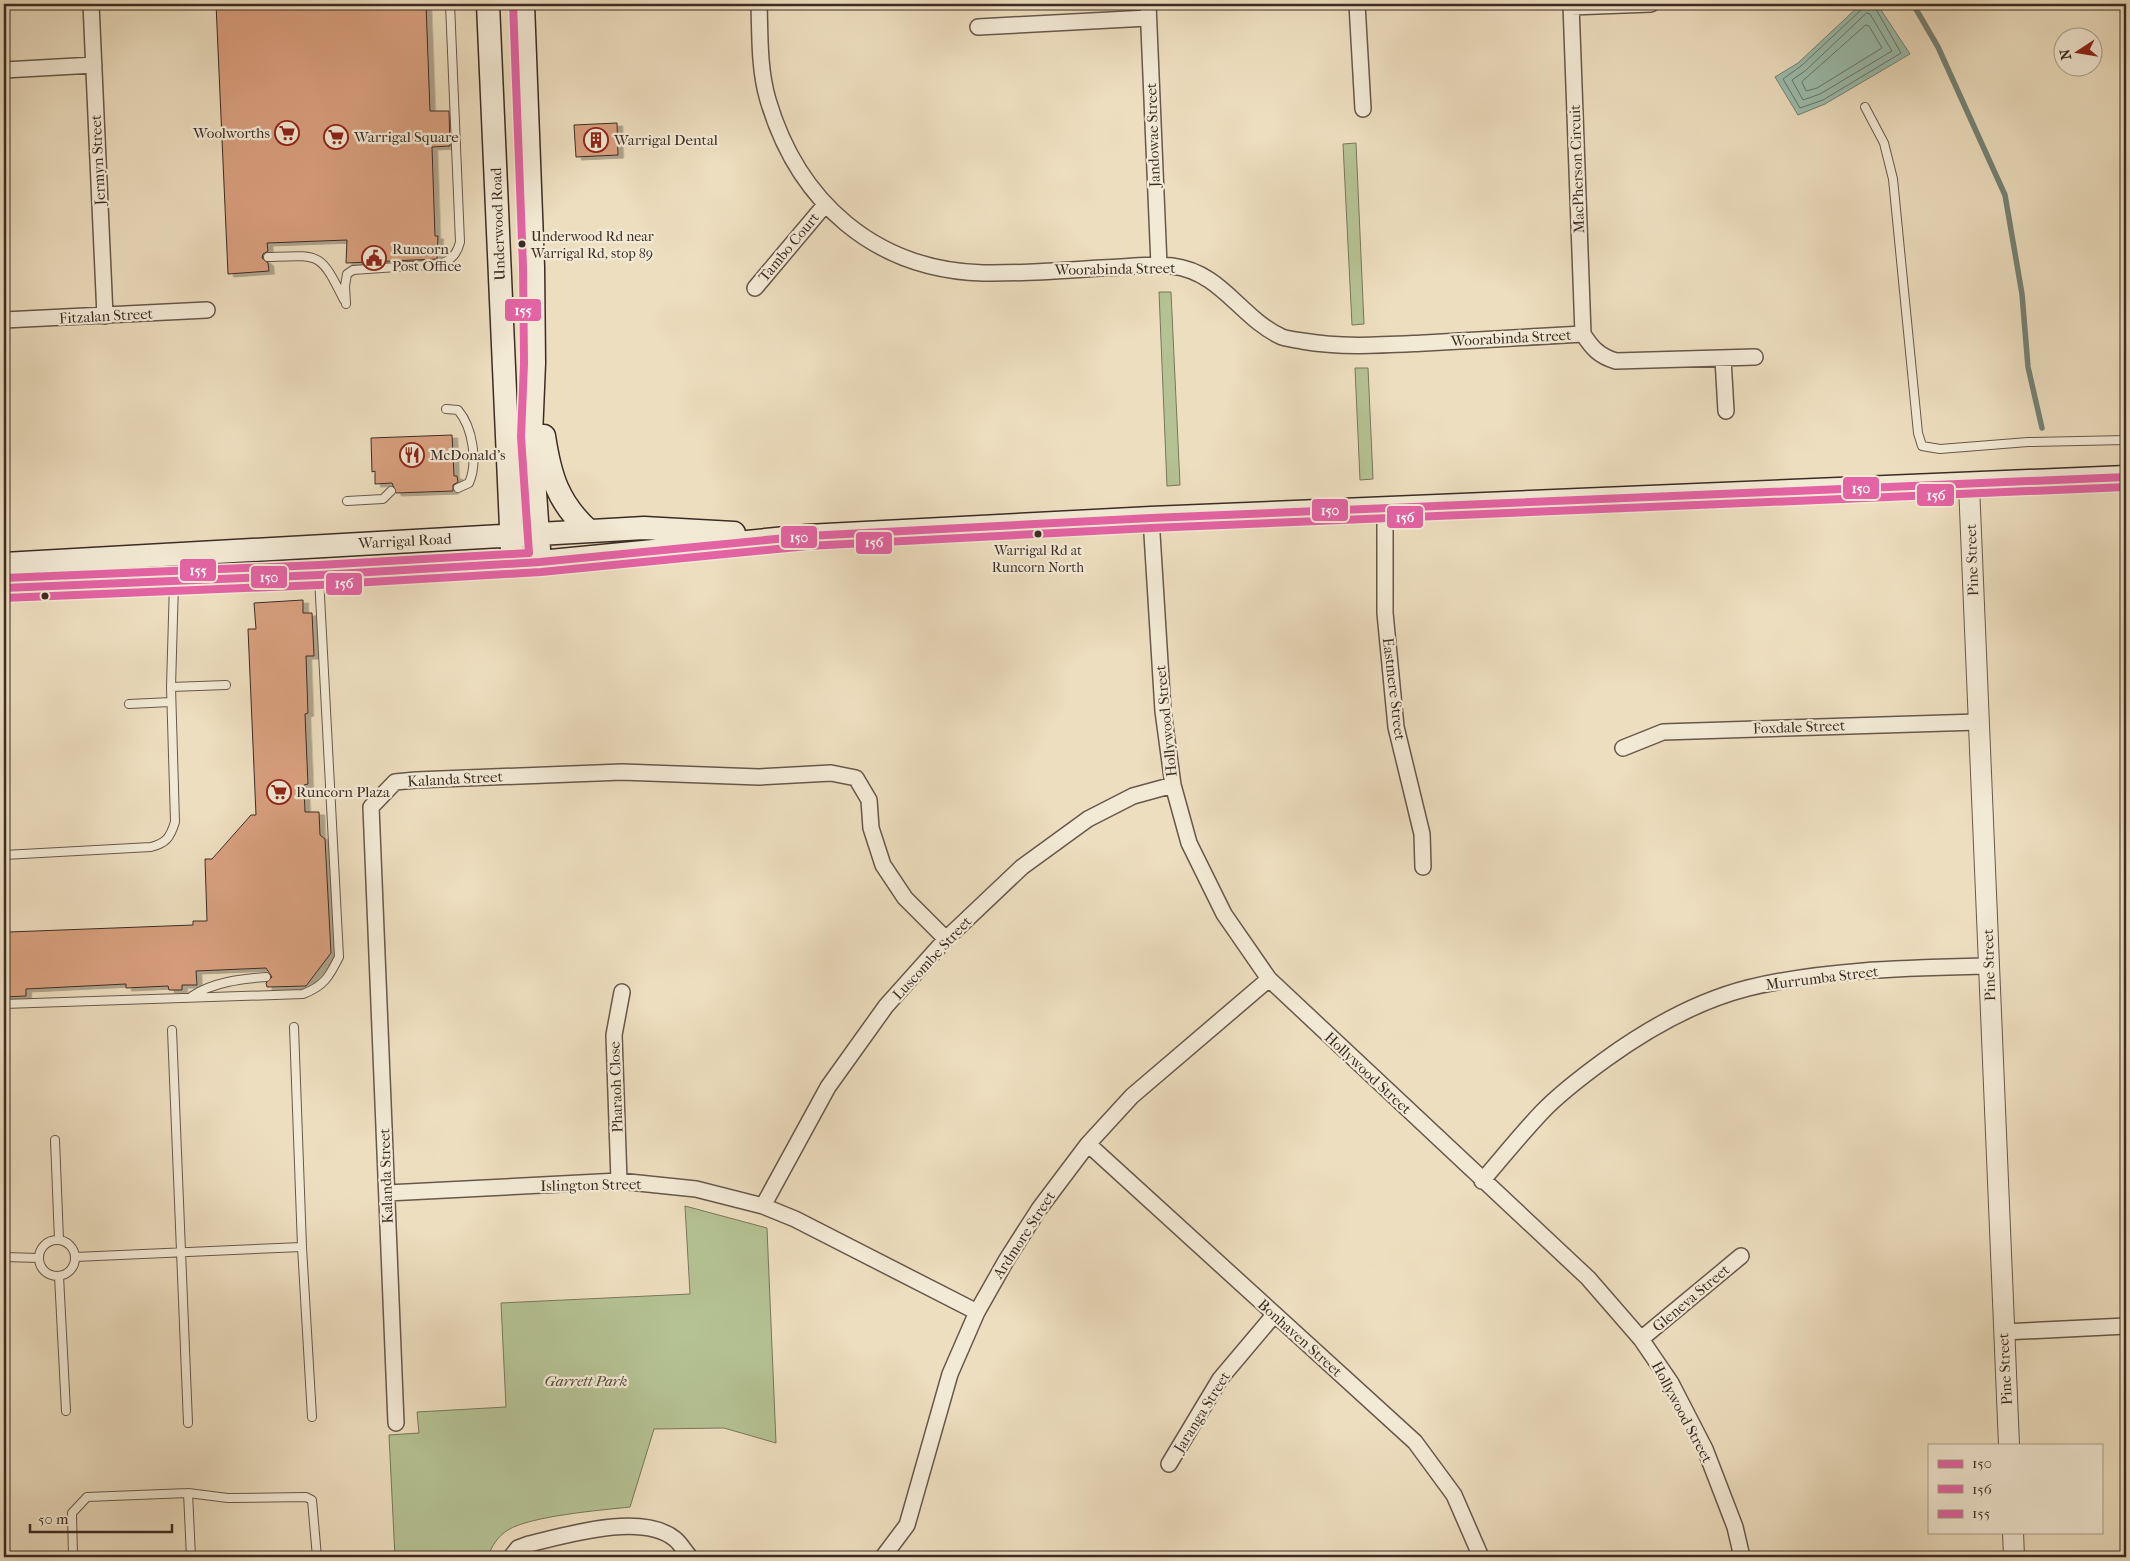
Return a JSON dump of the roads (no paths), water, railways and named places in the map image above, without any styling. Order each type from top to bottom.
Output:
[{"type":"main road","name":"Underwood Road","points":[[488,4],[513,564]]},
{"type":"main road","points":[[523,4],[531,206],[534,363],[531,436],[540,562]]},
{"type":"main road","points":[[498,206],[531,206]]},
{"type":"main road","points":[[534,363],[548,464],[554,484],[572,516],[590,531]]},
{"type":"main road","name":"Warrigal Road","points":[[4,588],[319,575],[513,564],[807,536],[1152,518],[2126,477]]},
{"type":"main road","name":"Warrigal Road","points":[[4,564],[644,528],[807,536]]},
{"type":"main road","points":[[173,553],[174,581]]},
{"type":"street","name":"Jermyn Street","points":[[91,4],[105,316]]},
{"type":"street","name":"Woorabinda Street","points":[[759,4],[760,49],[767,98],[783,143],[801,176],[824,206],[864,238],[900,256],[946,270],[983,273],[1159,266],[1189,269],[1210,279],[1259,322],[1284,338],[1313,343],[1358,346],[1583,334],[1591,347],[1602,357],[1616,362],[1755,357]]},
{"type":"street","points":[[1357,4],[1363,109]]},
{"type":"street","points":[[1571,5],[1651,4]]},
{"type":"street","name":"MacPherson Circuit","points":[[1571,5],[1583,334]]},
{"type":"street","points":[[978,27],[1148,11]]},
{"type":"street","name":"Jandowae Street","points":[[1148,11],[1159,266]]},
{"type":"street","points":[[4,70],[94,65]]},
{"type":"street","name":"Tambo Court","points":[[754,288],[824,206]]},
{"type":"street","name":"Fitzalan Street","points":[[4,320],[207,310]]},
{"type":"street","points":[[1722,359],[1726,410]]},
{"type":"street","name":"Pine Street","points":[[1969,485],[2009,1444]]},
{"type":"street","name":"Eastmere Street","points":[[1385,509],[1385,613],[1396,727],[1422,834],[1423,867]]},
{"type":"street","name":"Hollywood Street","points":[[1152,518],[1164,711],[1172,785],[1189,843],[1224,914],[1269,979],[1482,1181],[1588,1278],[1641,1339],[1671,1383],[1705,1449],[1736,1527],[1742,1557]]},
{"type":"street","name":"Foxdale Street","points":[[1623,748],[1663,732],[1978,722]]},
{"type":"street","name":"Kalanda Street","points":[[396,1423],[371,807],[395,782],[622,772],[759,778],[831,773],[856,778],[869,800],[871,828],[883,865],[906,898],[946,939]]},
{"type":"street","name":"Luscombe Street","points":[[763,1206],[828,1087],[886,1006],[946,939],[1022,867],[1088,819],[1133,796],[1172,785]]},
{"type":"street","name":"Murrumba Street","points":[[1482,1181],[1543,1111],[1587,1073],[1638,1036],[1694,1007],[1746,988],[1806,976],[1872,970],[1989,966]]},
{"type":"street","name":"Ardmore Street","points":[[883,1557],[907,1525],[950,1374],[977,1312],[1038,1208],[1088,1144],[1132,1096],[1269,979]]},
{"type":"street","name":"Pharaoh Close","points":[[620,1181],[614,1035],[622,992]]},
{"type":"street","name":"Bonhaven Street","points":[[1088,1144],[1415,1442],[1454,1495],[1481,1557]]},
{"type":"street","name":"Islington Street","points":[[387,1193],[620,1181],[696,1189],[763,1206],[795,1220],[977,1312]]},
{"type":"street","name":"Gleneva Street","points":[[1641,1339],[1741,1256]]},
{"type":"street","name":"Jaranga Street","points":[[1169,1464],[1220,1379],[1274,1315]]},
{"type":"street","points":[[2004,1332],[2126,1326]]},
{"type":"street","points":[[511,1557],[518,1548],[529,1544],[625,1526],[647,1526],[675,1539],[690,1557]]},
{"type":"street","points":[[2013,1534],[2014,1557]]},
{"type":"lane","points":[[268,257],[311,256],[328,268],[346,304],[345,286],[347,274],[353,270],[441,264],[450,260],[457,252],[460,242],[450,4]]},
{"type":"lane","points":[[1865,107],[1884,143],[1893,179],[1918,433],[1922,446],[1940,449],[2028,442],[2126,440]]},
{"type":"lane","points":[[446,409],[458,410],[464,418],[472,440],[472,475],[468,483],[458,488]]},
{"type":"lane","points":[[347,501],[383,499],[391,491]]},
{"type":"lane","points":[[4,1004],[303,994],[318,988],[332,972],[338,957],[319,575]]},
{"type":"lane","points":[[4,855],[151,847],[165,843],[175,822],[171,702],[174,581]]},
{"type":"lane","points":[[171,687],[226,685]]},
{"type":"lane","points":[[129,704],[171,702]]},
{"type":"lane","points":[[190,997],[203,989],[227,982],[266,977]]},
{"type":"lane","points":[[294,1028],[302,1247],[312,1417]]},
{"type":"lane","points":[[172,1030],[188,1423]]},
{"type":"lane","points":[[55,1140],[59,1240]]},
{"type":"lane","points":[[59,1240],[70,1246],[75,1257],[71,1270],[59,1276],[44,1271],[39,1258],[45,1245],[59,1240]]},
{"type":"lane","points":[[75,1257],[302,1247]]},
{"type":"lane","points":[[4,1257],[39,1258]]},
{"type":"lane","points":[[59,1276],[66,1411]]},
{"type":"lane","points":[[74,1557],[72,1513],[87,1498],[188,1493],[228,1498],[306,1497],[312,1500],[314,1509],[316,1557]]},
{"type":"lane","points":[[188,1493],[190,1557]]},
{"type":"water","points":[[1861,4],[1877,4],[1910,54],[1825,104],[1798,115],[1775,77],[1798,63]]},
{"type":"waterway","points":[[1913,4],[1938,47],[2005,195],[2022,294],[2028,367],[2042,428]]},
{"type":"place","name":"Woolworths","points":[[287,133]]},
{"type":"place","name":"Warrigal Square","points":[[336,137]]},
{"type":"place","name":"Warrigal Dental","points":[[596,140]]},
{"type":"place","name":"Underwood Rd near Warrigal Rd, stop 89","points":[[522,244]]},
{"type":"place","name":"Runcorn Post Office","points":[[374,258]]},
{"type":"place","name":"McDonald's","points":[[412,455]]},
{"type":"place","name":"Warrigal Rd at Runcorn North","points":[[1038,534]]},
{"type":"place","name":"Runcorn Plaza","points":[[279,792]]},
{"type":"park label","name":"Garrett Park","points":[[586,1381]]}]
